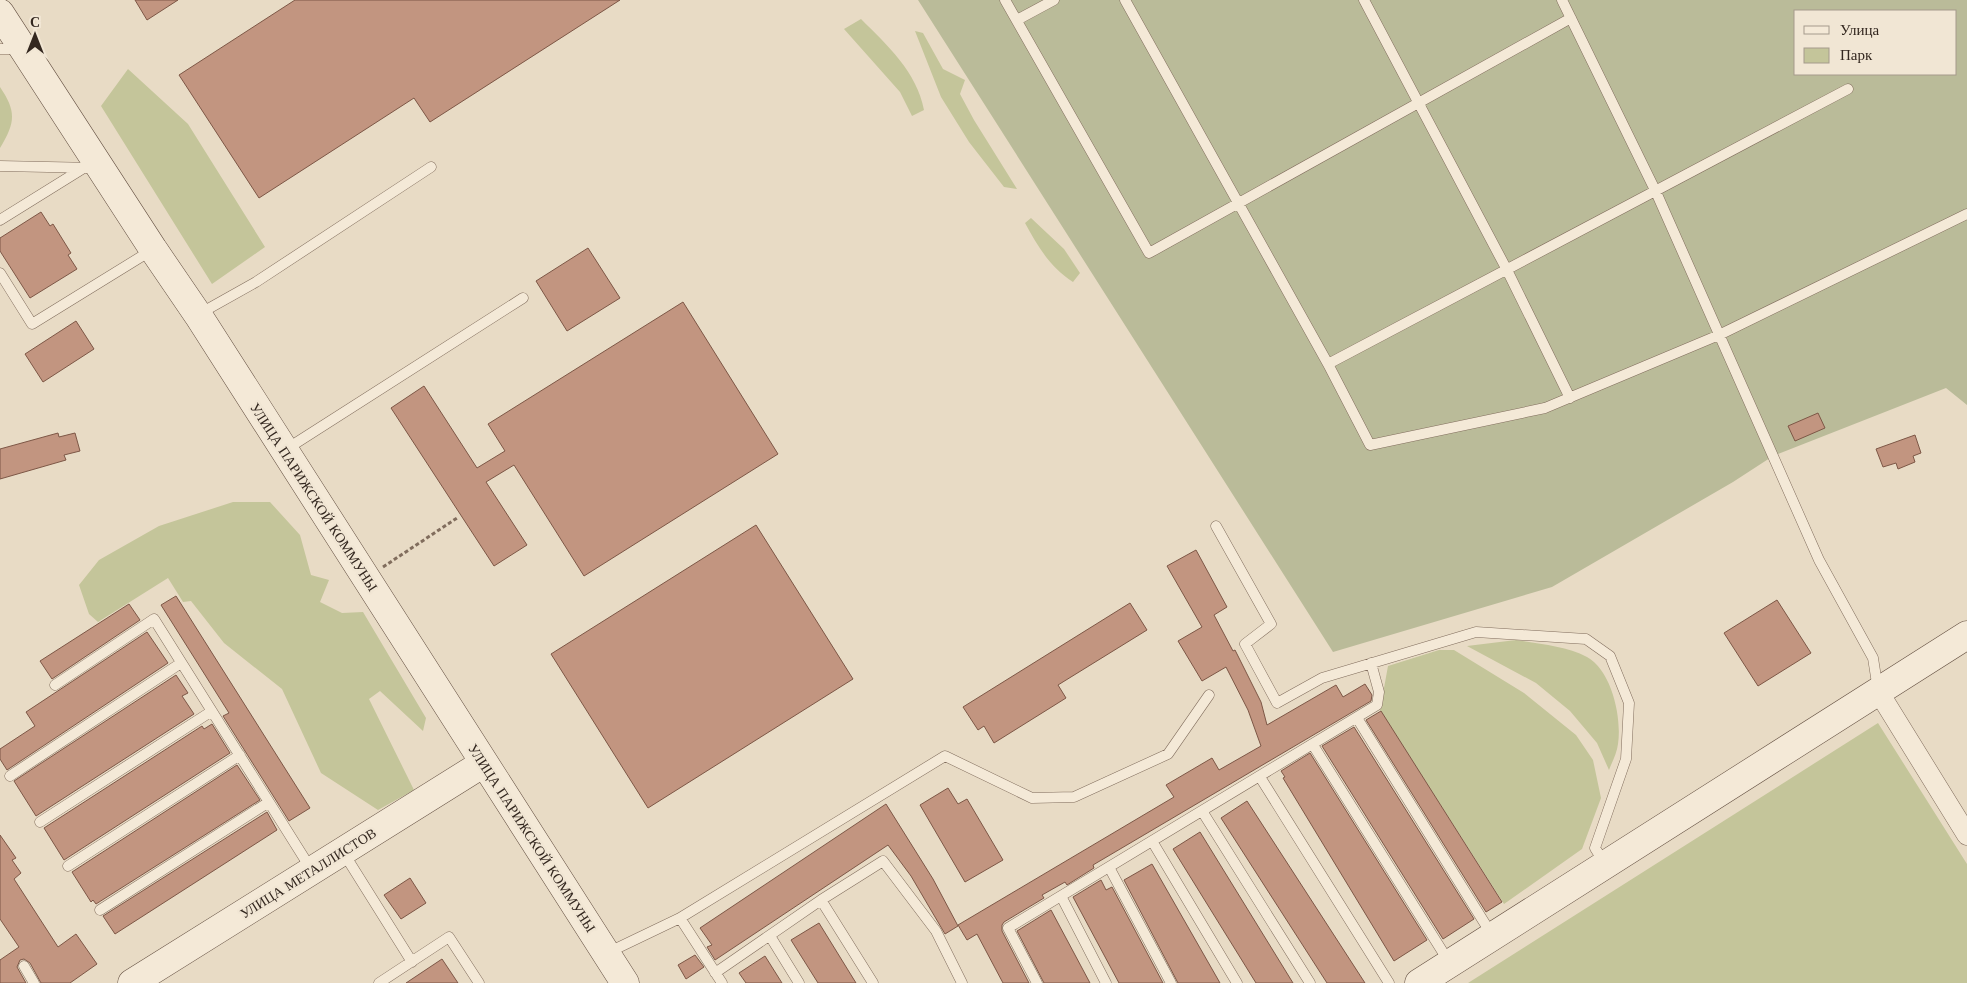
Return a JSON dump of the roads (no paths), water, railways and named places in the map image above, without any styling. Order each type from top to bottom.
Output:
[{"type":"main road","name":"УЛИЦА ПАРИЖСКОЙ КОММУНЫ","points":[[0,13],[12,49],[92,168],[153,249],[198,315],[625,983]]},
{"type":"main road","points":[[1419,983],[1967,635]]},
{"type":"main road","name":"УЛИЦА МЕТАЛЛИСТОВ","points":[[132,983],[484,763]]},
{"type":"street","points":[[1878,691],[1967,835]]},
{"type":"lane","points":[[1005,0],[1149,253],[1571,18]]},
{"type":"lane","points":[[1017,20],[1054,0]]},
{"type":"lane","points":[[1125,0],[1328,364],[1370,445],[1545,408],[1719,336],[1967,214]]},
{"type":"lane","points":[[1364,0],[1507,270],[1570,398]]},
{"type":"lane","points":[[1562,0],[1656,192],[1819,560],[1873,658],[1878,691]]},
{"type":"lane","points":[[1328,364],[1848,89]]},
{"type":"lane","points":[[0,166],[92,168]]},
{"type":"lane","points":[[198,315],[256,282],[431,167]]},
{"type":"lane","points":[[0,220],[92,168]]},
{"type":"lane","points":[[0,273],[32,324],[153,249]]},
{"type":"lane","points":[[284,451],[523,298]]},
{"type":"lane","points":[[1216,526],[1271,624],[1244,644],[1277,703],[1322,678],[1476,632],[1586,639],[1610,656],[1629,703],[1626,759],[1595,848],[1605,864]]},
{"type":"lane","points":[[55,685],[154,619],[312,870]]},
{"type":"lane","points":[[10,776],[182,663]]},
{"type":"lane","points":[[1037,983],[1008,928],[1377,705],[1379,692],[1370,663]]},
{"type":"lane","points":[[606,953],[680,918],[946,756],[1032,798],[1074,796],[1168,754],[1209,695]]},
{"type":"lane","points":[[40,822],[212,711]]},
{"type":"lane","points":[[1357,718],[1492,935]]},
{"type":"lane","points":[[1313,744],[1450,963]]},
{"type":"lane","points":[[68,866],[240,755]]},
{"type":"lane","points":[[1260,776],[1389,983]]},
{"type":"lane","points":[[100,910],[269,802]]},
{"type":"lane","points":[[1202,811],[1310,983]]},
{"type":"lane","points":[[1152,841],[1237,983]]},
{"type":"lane","points":[[342,851],[412,962]]},
{"type":"lane","points":[[715,973],[821,900],[883,861],[936,931],[962,983]]},
{"type":"lane","points":[[1109,867],[1171,983]]},
{"type":"lane","points":[[1061,896],[1106,983]]},
{"type":"lane","points":[[821,900],[873,983]]},
{"type":"lane","points":[[680,918],[722,983]]},
{"type":"lane","points":[[770,936],[799,983]]},
{"type":"lane","points":[[379,983],[449,937],[479,983]]},
{"type":"lane","points":[[24,966],[34,983]]}]
